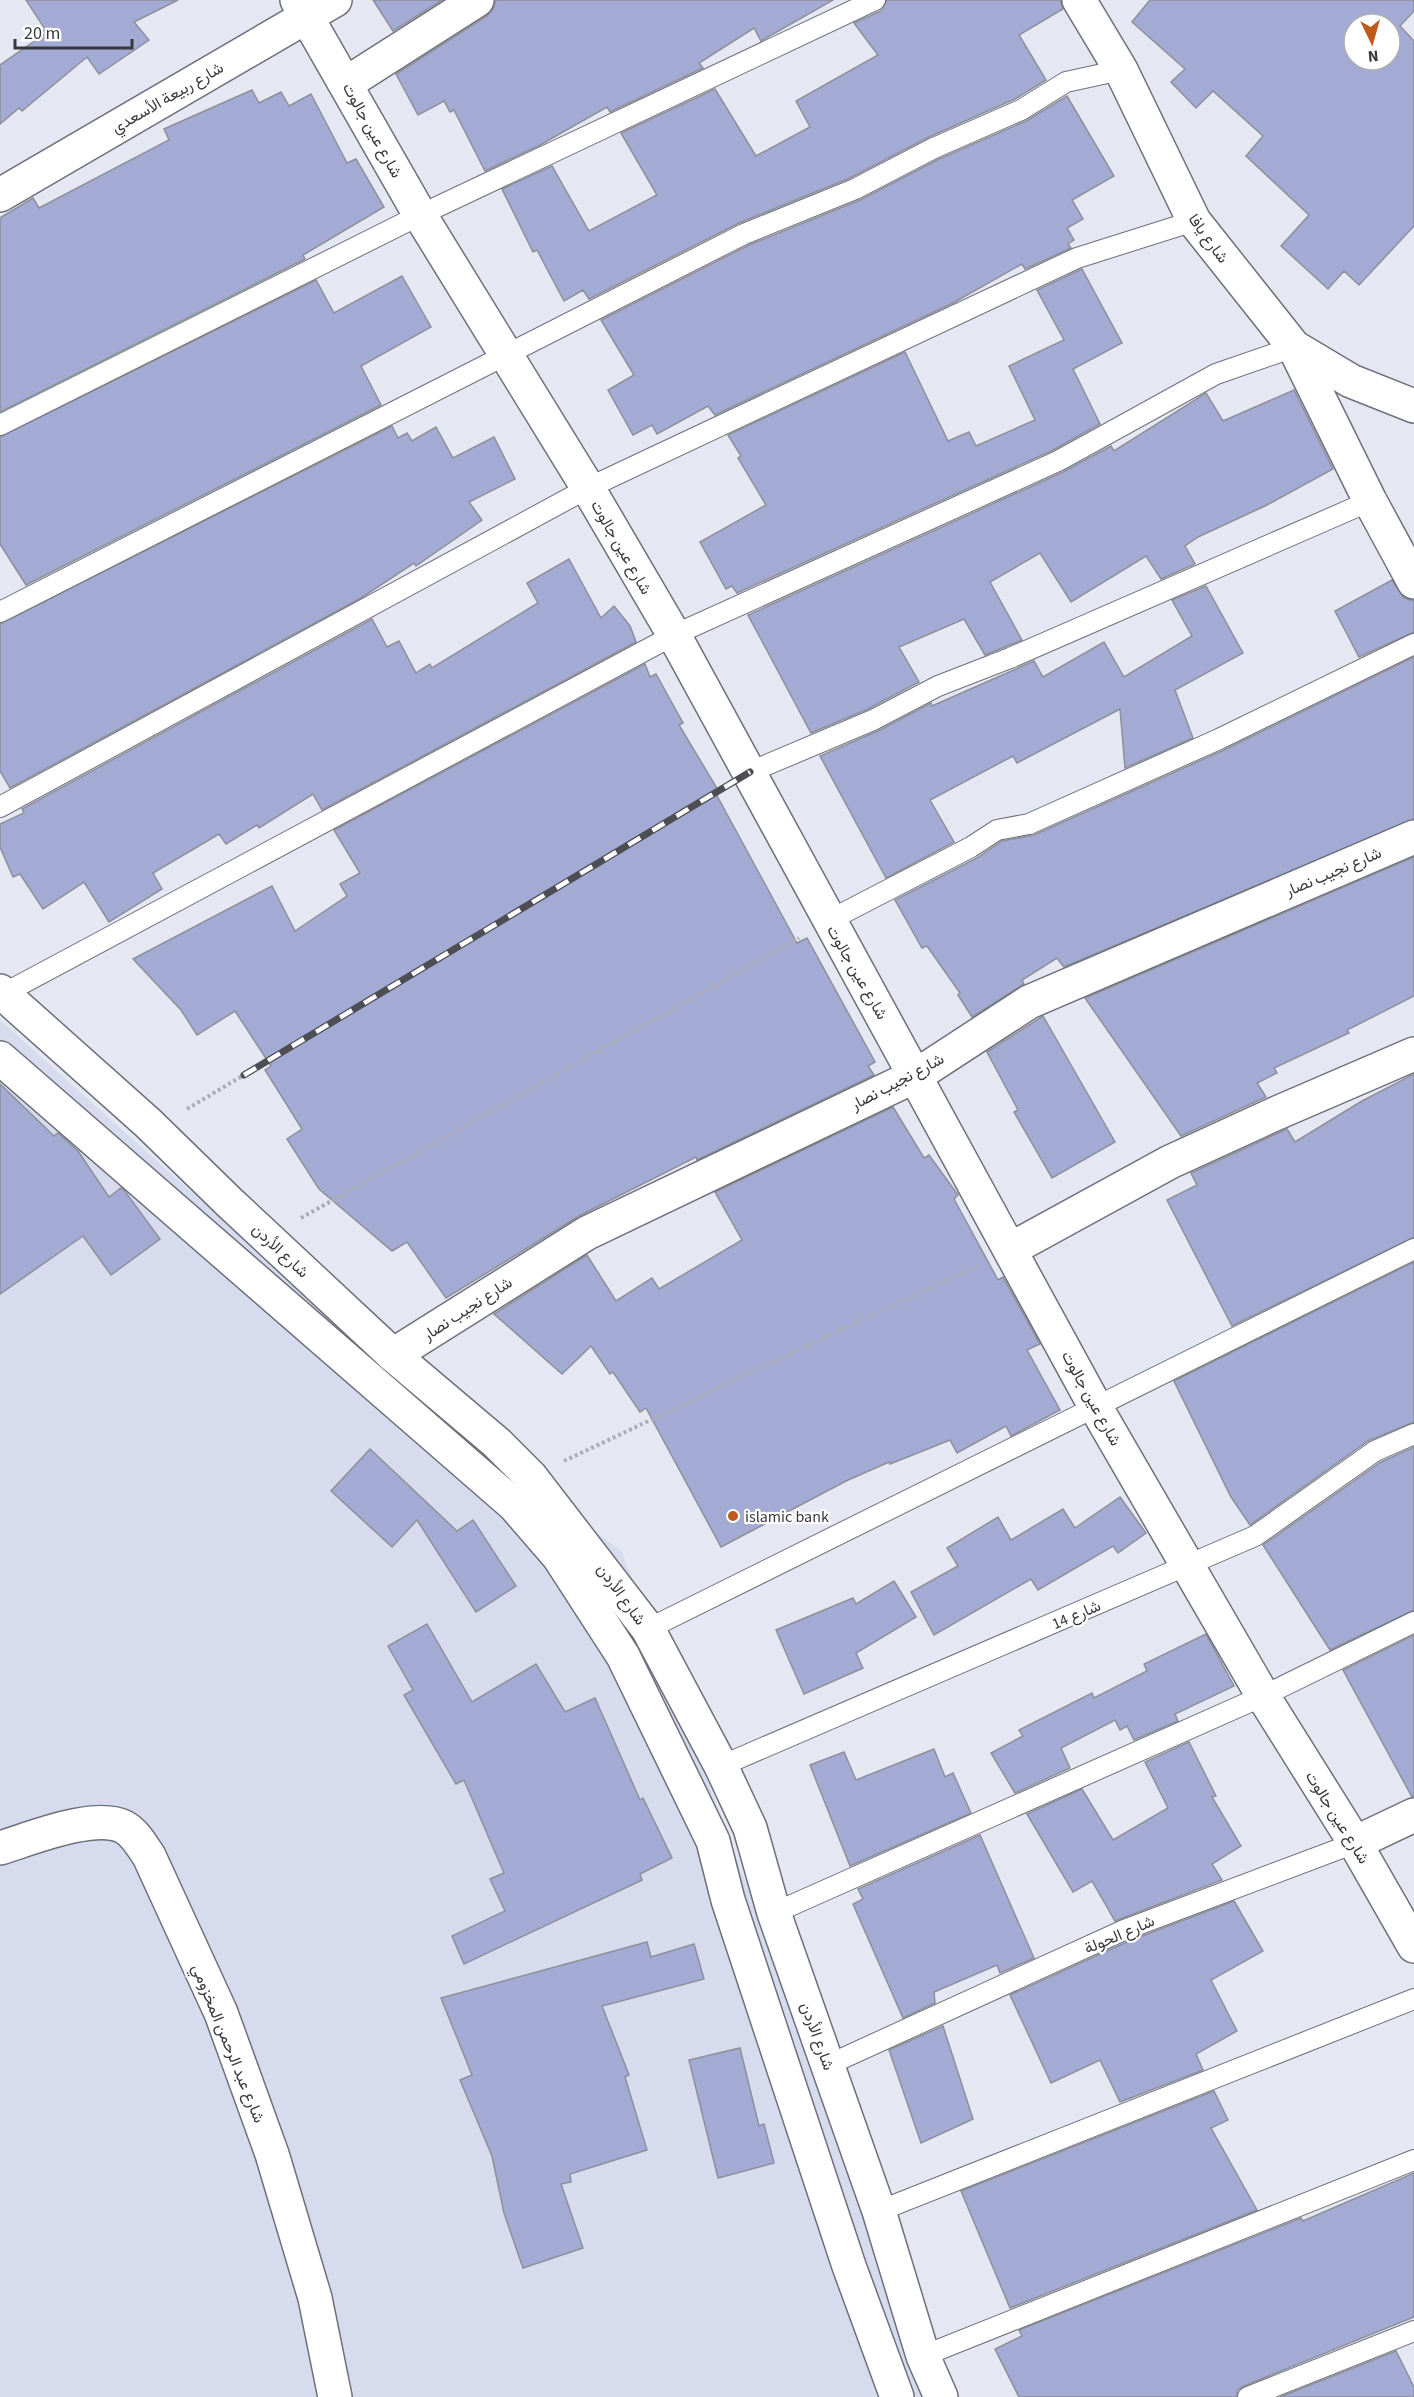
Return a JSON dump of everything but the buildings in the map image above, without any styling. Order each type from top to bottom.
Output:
[{"type":"main road","name":"شارع ربيعة الأسعدي","points":[[0,195],[302,8],[335,0]]},
{"type":"main road","points":[[347,83],[477,0]]},
{"type":"main road","name":"شارع يافا","points":[[1079,0],[1121,70],[1194,222],[1294,347],[1351,381],[1414,406]]},
{"type":"main road","name":"شارع عين جالوت","points":[[302,8],[347,83],[420,215],[588,488],[674,635],[750,772],[828,921],[916,1075],[1095,1406],[1263,1695],[1356,1843],[1414,1946]]},
{"type":"main road","points":[[1294,347],[1370,501],[1414,582]]},
{"type":"main road","name":"شارع نجيب نصار","points":[[393,1355],[588,1233],[916,1075],[1029,1002],[1414,837]]},
{"type":"main road","name":"شارع الأردن","points":[[2,993],[151,1126],[393,1355],[497,1443],[531,1477],[648,1629],[722,1766],[750,1828],[774,1913],[879,2211],[923,2356],[941,2397]]},
{"type":"main road","points":[[1011,1249],[1170,1162],[1414,1054]]},
{"type":"main road","name":"شارع الأردن","points":[[0,1058],[514,1505],[559,1557],[618,1647],[713,1841],[728,1900],[849,2266],[897,2397]]},
{"type":"main road","points":[[113,1155],[151,1126]]},
{"type":"main road","points":[[194,1226],[229,1202]]},
{"type":"main road","name":"شارع الحولة","points":[[1356,1843],[1414,1815]]},
{"type":"main road","name":"شارع عبد الرحمن المخزومي","points":[[0,1848],[86,1823],[109,1824],[123,1827],[149,1856],[220,2013],[272,2154],[315,2298],[335,2397]]},
{"type":"lane","points":[[0,425],[420,215],[875,0]]},
{"type":"lane","points":[[0,612],[506,357],[744,234],[855,189],[934,148],[1021,110],[1066,82],[1121,70]]},
{"type":"lane","points":[[0,807],[588,488],[1077,258],[1194,222]]},
{"type":"lane","points":[[2,993],[674,635],[1058,461],[1216,374],[1294,347]]},
{"type":"lane","points":[[750,772],[873,720],[938,686],[1010,658],[1370,501]]},
{"type":"lane","points":[[828,921],[971,848],[997,830],[1039,819],[1219,739],[1414,644]]},
{"type":"lane","points":[[648,1629],[1414,1249]]},
{"type":"lane","name":"شارع 14","points":[[722,1766],[1255,1536],[1375,1451],[1414,1434]]},
{"type":"lane","points":[[774,1913],[1263,1695],[1414,1622]]},
{"type":"lane","name":"شارع الحولة","points":[[828,2065],[1124,1930],[1356,1843]]},
{"type":"lane","points":[[879,2211],[1414,1999]]},
{"type":"lane","points":[[923,2356],[1414,2160]]},
{"type":"lane","points":[[1248,2397],[1414,2331]]},
{"type":"path","points":[[151,1126],[750,772]]},
{"type":"path","points":[[268,1237],[828,921]]},
{"type":"path","points":[[531,1477],[1011,1249]]},
{"type":"shaded area","points":[[0,1020],[436,1412],[622,1552],[847,2153],[952,2397],[0,2397]]},
{"type":"railway","points":[[244,1075],[750,772]]},
{"type":"place","name":"islamic bank","points":[[733,1516]]}]
